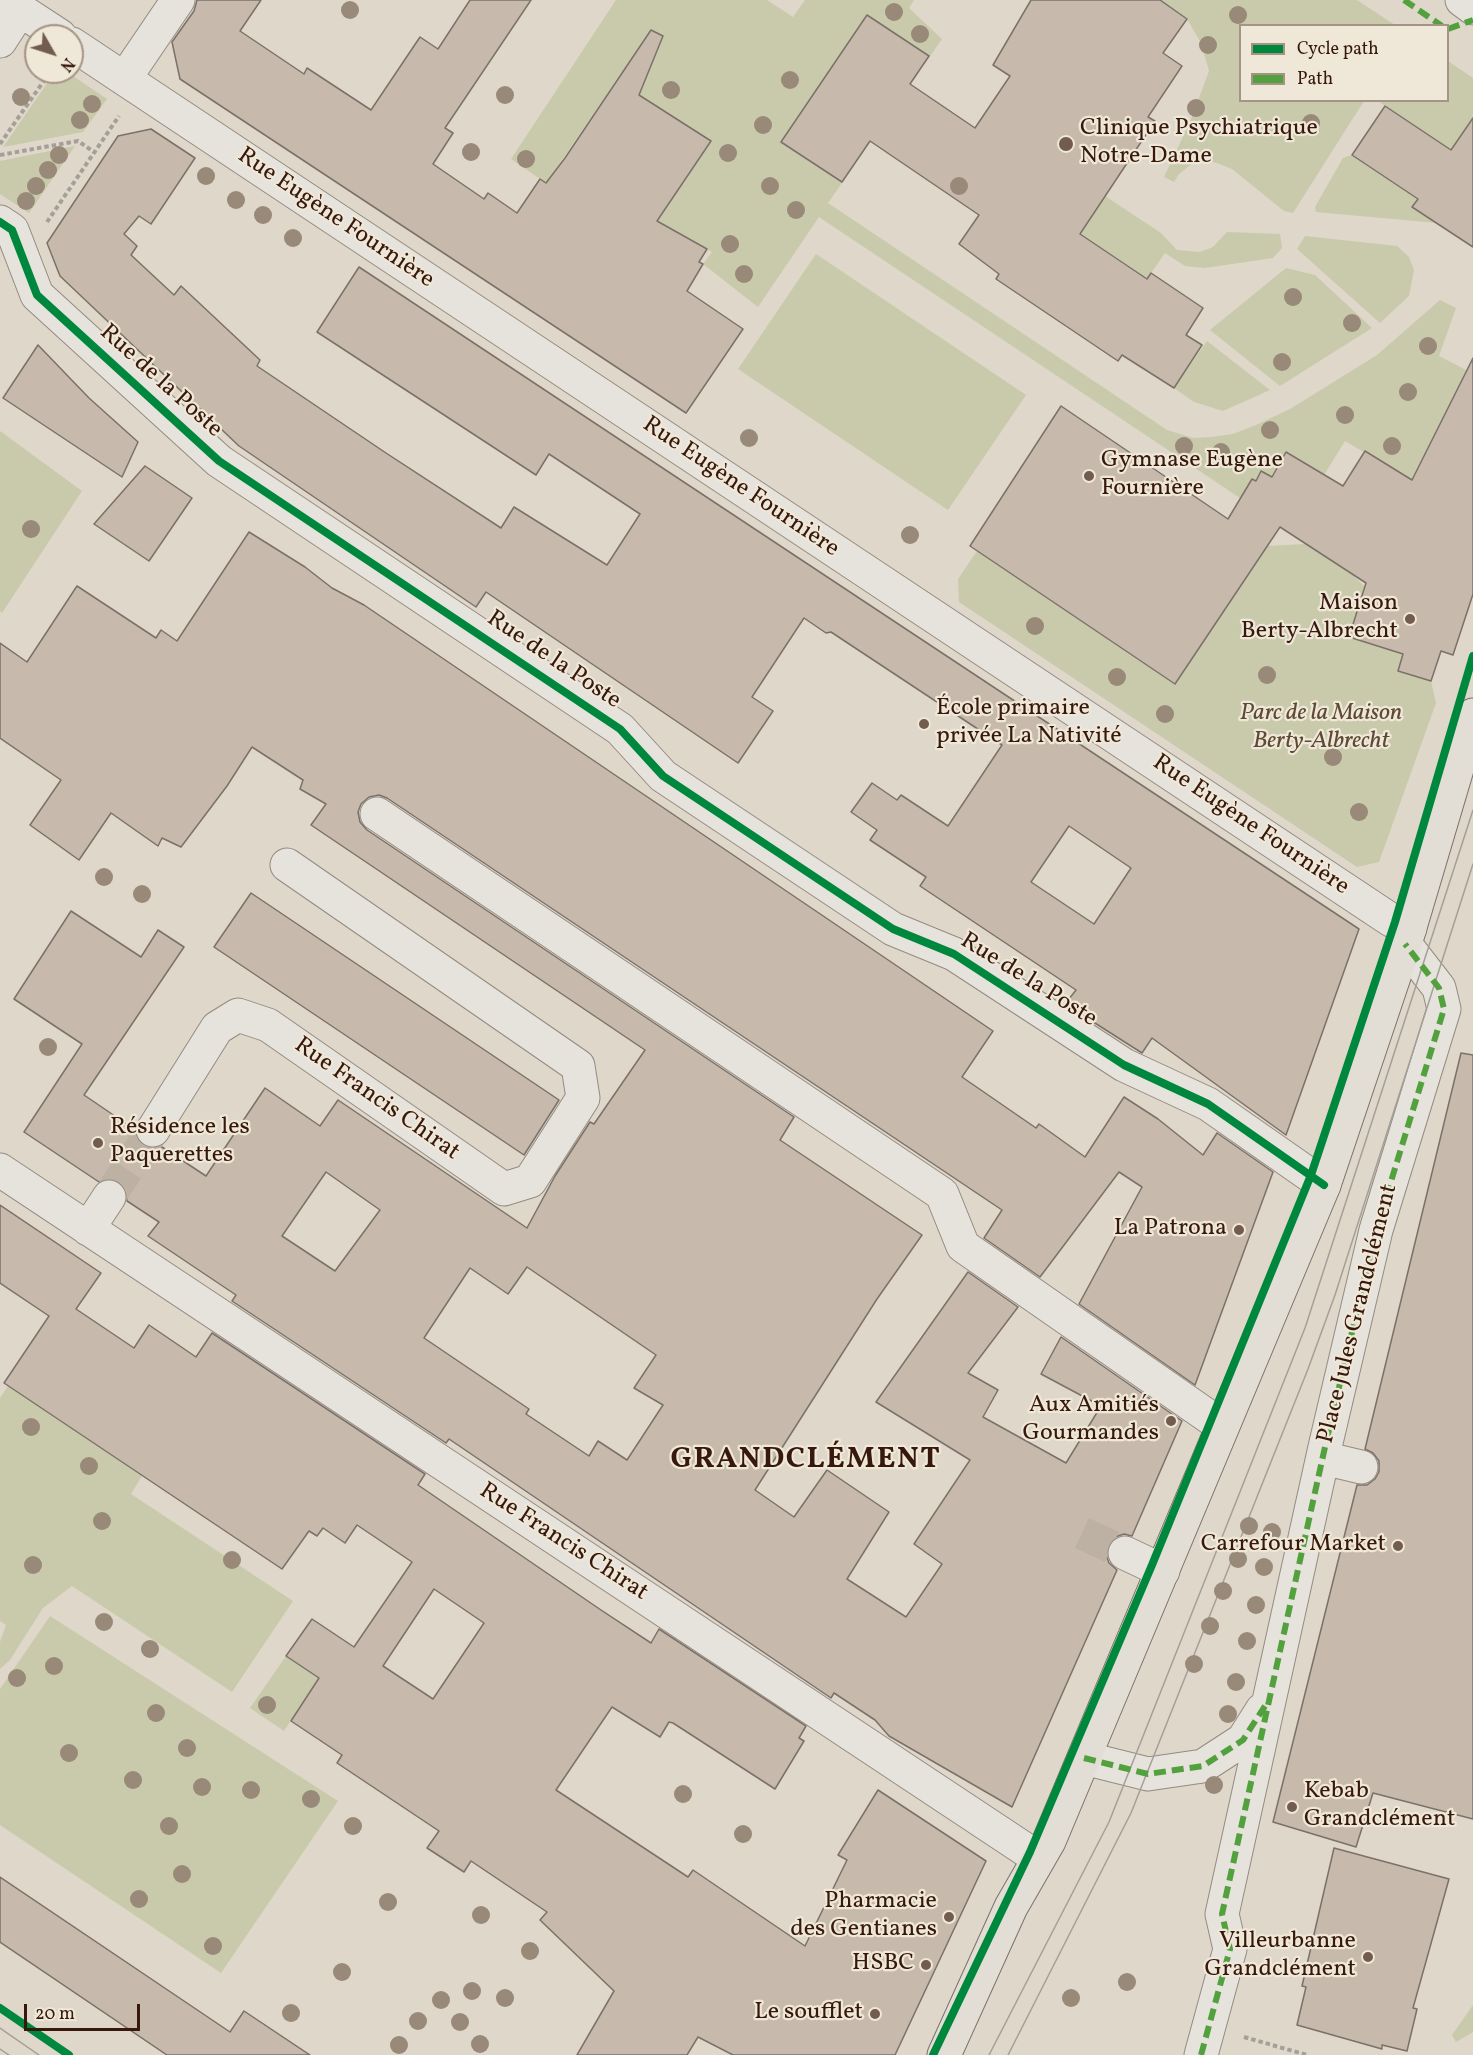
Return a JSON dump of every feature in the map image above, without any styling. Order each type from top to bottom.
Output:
[{"type":"main road","points":[[944,2055],[1011,1907],[1048,1841],[1324,1185],[1408,936],[1473,715]]},
{"type":"street","points":[[124,94],[178,0]]},
{"type":"street","points":[[1462,0],[1473,8]]},
{"type":"street","points":[[0,41],[13,5],[42,24]]},
{"type":"street","name":"Rue Eugène Fournière","points":[[84,56],[124,94],[1375,910],[1408,936]]},
{"type":"street","name":"Rue de la Poste","points":[[0,222],[12,230],[37,295],[219,461],[620,729],[663,776],[893,929],[954,954],[1124,1065],[1208,1104],[1324,1185]]},
{"type":"street","points":[[377,814],[942,1194],[963,1246],[1222,1426]]},
{"type":"street","name":"Rue Francis Chirat","points":[[153,1130],[216,1028],[238,1016],[268,1025],[504,1189],[530,1181],[583,1098],[578,1066],[287,865]]},
{"type":"street","name":"Place Jules Grandclément","points":[[1205,2041],[1230,1949],[1222,1914],[1323,1458],[1376,1230],[1444,1009],[1439,988],[1408,936]]},
{"type":"street","name":"Rue Francis Chirat","points":[[0,1170],[1038,1858]]},
{"type":"street","points":[[88,1229],[109,1197]]},
{"type":"street","points":[[1323,1458],[1361,1467]]},
{"type":"street","points":[[1125,1552],[1163,1571]]},
{"type":"street","name":"Place Jules Grandclément","points":[[1084,1758],[1148,1773],[1203,1766],[1243,1740],[1270,1698]]},
{"type":"path","points":[[0,144],[42,84]]},
{"type":"path","points":[[41,231],[94,152],[124,94]]},
{"type":"path","points":[[0,155],[78,141],[94,152]]},
{"type":"path","points":[[1205,2041],[1307,2055]]},
{"type":"green space","points":[[616,0],[767,0],[793,17],[805,0],[914,0],[909,8],[942,39],[828,203],[1167,430],[1193,438],[1211,437],[1233,434],[1256,425],[1290,409],[1377,355],[1440,300],[1456,308],[1439,356],[1466,370],[1413,481],[1345,441],[1324,475],[1287,452],[1272,477],[1261,471],[1256,481],[1252,479],[1240,498],[819,217],[758,307],[703,264],[712,252],[694,242],[620,276],[711,141],[638,94],[645,81],[625,68],[546,183],[511,159]]},
{"type":"green space","points":[[1160,0],[1357,0],[1393,24],[1239,24],[1239,102],[1363,102],[1293,213],[1284,211],[1232,169],[1217,163],[1202,160],[1193,163],[1179,174],[1174,182],[1164,177],[1190,122],[1209,71],[1201,43],[1187,19]]},
{"type":"green space","points":[[1449,62],[1473,78],[1473,154],[1456,143],[1451,150],[1379,102],[1449,102]]},
{"type":"green space","points":[[84,83],[107,99],[83,132],[3,147],[47,84]]},
{"type":"green space","points":[[75,146],[29,213],[0,194],[0,161]]},
{"type":"green space","points":[[1352,155],[1418,199],[1413,207],[1437,223],[1316,212],[1315,207],[1343,158]]},
{"type":"green space","points":[[1105,196],[1161,233],[1177,250],[1200,252],[1213,247],[1227,232],[1280,234],[1282,248],[1273,258],[1205,268],[1185,266],[1165,253],[1147,279],[1080,234]]},
{"type":"green space","points":[[1305,236],[1397,246],[1409,257],[1414,270],[1409,296],[1380,323],[1297,249]]},
{"type":"green space","points":[[816,254],[1026,395],[948,510],[738,369]]},
{"type":"green space","points":[[1286,268],[1315,275],[1372,328],[1280,386],[1210,330]]},
{"type":"green space","points":[[1207,341],[1270,390],[1223,411],[1194,402],[1174,388]]},
{"type":"green space","points":[[0,431],[82,491],[2,613],[0,611]]},
{"type":"green space","name":"Parc de la Maison Berty-Albrecht","points":[[1306,544],[1353,575],[1365,587],[1349,637],[1403,654],[1399,671],[1431,681],[1436,703],[1379,862],[1357,867],[959,602],[958,579],[977,551],[1174,684],[1267,546]]},
{"type":"green space","points":[[8,1386],[142,1476],[131,1494],[293,1601],[232,1692],[72,1586],[43,1608],[10,1660],[0,1669],[0,1642],[6,1625],[0,1621],[0,1398]]},
{"type":"green space","points":[[50,1616],[338,1801],[221,1973],[0,1825],[0,1689]]},
{"type":"green space","points":[[286,1656],[319,1678],[284,1731],[250,1708]]},
{"type":"green space","points":[[1473,2005],[1473,2032],[1456,2042],[1452,2035]]},
{"type":"building","points":[[197,0],[261,0],[240,31],[304,74],[307,68],[371,110],[420,37],[438,49],[470,0],[531,0],[445,128],[453,133],[433,164],[484,199],[488,193],[517,213],[540,179],[546,183],[565,158],[651,30],[663,36],[639,95],[711,141],[657,221],[707,249],[699,262],[703,264],[687,291],[743,329],[686,413],[180,79],[172,42],[194,11]]},
{"type":"building","points":[[1031,0],[1160,0],[1187,19],[1163,53],[1182,66],[1148,117],[1155,121],[1080,234],[1147,279],[1151,273],[1203,308],[1186,335],[1202,345],[1174,388],[1122,355],[1118,361],[996,279],[999,274],[959,244],[979,215],[870,141],[842,182],[781,142],[867,15],[929,56],[910,84],[975,128],[1010,76],[993,65]]},
{"type":"building","points":[[1385,106],[1451,150],[1473,118],[1473,247],[1412,207],[1418,199],[1352,155]]},
{"type":"building","points":[[151,129],[195,158],[151,224],[139,216],[124,234],[137,246],[131,255],[174,295],[181,286],[260,360],[257,366],[501,528],[514,507],[607,565],[640,514],[549,454],[536,475],[317,332],[359,267],[1359,929],[1286,1135],[1152,1038],[1142,1053],[1065,1004],[1076,990],[920,886],[926,877],[870,840],[877,830],[851,812],[872,783],[897,800],[901,795],[948,826],[1002,745],[831,632],[826,633],[804,618],[752,697],[773,711],[738,763],[486,592],[476,607],[239,446],[60,276],[47,243],[118,136]],"holes":[[[1069,826],[1131,868],[1094,924],[1031,882]]]},
{"type":"building","points":[[38,345],[89,398],[138,442],[122,477],[3,398]]},
{"type":"building","points":[[1473,358],[1473,594],[1453,655],[1441,651],[1431,681],[1398,671],[1403,654],[1349,637],[1366,583],[1280,527],[1175,684],[970,546],[1061,406],[1228,519],[1252,479],[1256,481],[1261,471],[1272,477],[1286,452],[1343,486],[1365,451],[1412,480]]},
{"type":"building","points":[[145,466],[192,498],[149,561],[94,524]]},
{"type":"building","points":[[249,532],[305,567],[332,588],[364,605],[993,1031],[962,1077],[1036,1128],[1039,1124],[1085,1157],[1124,1097],[1158,1119],[1203,1155],[1217,1133],[1273,1172],[1195,1385],[1079,1304],[1142,1187],[1119,1172],[1040,1277],[984,1238],[1002,1210],[387,798],[379,795],[369,797],[361,804],[358,812],[360,822],[367,830],[794,1117],[780,1140],[922,1235],[877,1299],[755,1490],[794,1517],[827,1470],[889,1512],[847,1579],[906,1617],[942,1564],[914,1544],[970,1460],[876,1402],[968,1272],[1018,1307],[968,1373],[998,1390],[983,1417],[1066,1463],[1101,1406],[1041,1374],[1061,1337],[1182,1421],[1132,1536],[1124,1534],[1115,1537],[1108,1546],[1106,1555],[1109,1563],[1117,1570],[1012,1807],[889,1736],[875,1720],[834,1693],[831,1698],[449,1439],[446,1443],[232,1301],[236,1295],[148,1236],[159,1222],[127,1201],[126,1189],[120,1182],[109,1178],[99,1182],[24,1132],[82,1044],[14,999],[71,911],[141,957],[158,930],[184,947],[84,1095],[134,1129],[136,1138],[143,1146],[152,1149],[162,1147],[206,1176],[265,1088],[320,1126],[338,1100],[527,1228],[555,1176],[590,1122],[594,1124],[645,1050],[311,825],[326,804],[300,789],[303,780],[252,747],[227,786],[181,847],[162,838],[158,846],[111,813],[79,860],[30,825],[61,780],[0,738],[0,643],[27,662],[77,586],[156,638],[161,630],[177,641]],"holes":[[[326,1172],[380,1210],[335,1271],[282,1236]],[[527,1267],[656,1355],[634,1388],[663,1405],[627,1460],[598,1441],[589,1456],[526,1414],[529,1409],[424,1338],[470,1268],[508,1294]]]},
{"type":"building","points":[[251,893],[559,1100],[524,1155],[214,947]]},
{"type":"building","points":[[1461,1053],[1473,1055],[1473,1819],[1373,1793],[1356,1847],[1273,1822],[1357,1485],[1367,1485],[1375,1479],[1379,1472],[1379,1461],[1373,1453],[1365,1449]]},
{"type":"building","points":[[0,1205],[101,1273],[76,1309],[134,1348],[149,1325],[196,1357],[212,1333],[425,1474],[418,1485],[601,1610],[651,1643],[659,1629],[806,1726],[799,1738],[804,1741],[775,1789],[673,1723],[669,1722],[660,1737],[612,1707],[556,1790],[688,1877],[693,1870],[805,1946],[847,1860],[838,1855],[878,1790],[986,1861],[895,2055],[733,2055],[698,2037],[687,2055],[577,2055],[614,1991],[540,1920],[547,1912],[471,1861],[464,1872],[427,1848],[439,1831],[337,1763],[342,1755],[291,1721],[319,1678],[286,1656],[312,1619],[354,1647],[412,1562],[357,1525],[345,1543],[323,1528],[317,1536],[309,1531],[282,1569],[4,1383],[49,1316],[0,1283]],"holes":[[[434,1589],[484,1623],[433,1699],[383,1666]]]},
{"type":"building","name":"Villeurbanne Grandclément","points":[[1334,1848],[1449,1879],[1413,2008],[1417,2009],[1407,2051],[1382,2045],[1382,2049],[1297,2025],[1306,1987],[1302,1986]]},
{"type":"building","points":[[0,1877],[230,2032],[244,2011],[310,2055],[167,2055],[0,1942]]},
{"type":"tunnel","points":[[109,1197],[153,1130]]},
{"type":"tunnel","points":[[1082,1533],[1125,1553]]},
{"type":"tram line","points":[[989,2055],[1109,1822],[1305,1328],[1473,810]]},
{"type":"tram line","points":[[1008,2055],[1131,1813],[1308,1369],[1335,1295],[1473,864]]},
{"type":"tram line","points":[[0,2028],[39,2055]]},
{"type":"tram line","points":[[0,2049],[9,2055]]},
{"type":"marked path","points":[[1404,0],[1439,24]]},
{"type":"marked path","points":[[1449,29],[1473,20]]},
{"type":"marked path","points":[[1201,2055],[1230,1949],[1222,1914],[1325,1447],[1376,1230],[1444,1009],[1439,988],[1405,944]]},
{"type":"marked path","points":[[1084,1758],[1148,1774],[1203,1766],[1243,1740],[1265,1706]]},
{"type":"cycle path","points":[[0,222],[12,230],[37,295],[219,461],[620,729],[663,776],[893,929],[954,954],[1124,1065],[1208,1104],[1324,1185]]},
{"type":"cycle path","points":[[933,2055],[1030,1852],[1152,1565],[1311,1175],[1395,922],[1473,656]]},
{"type":"cycle path","points":[[0,2008],[69,2055]]},
{"type":"place","name":"Clinique Psychiatrique Notre-Dame","points":[[1066,144]]},
{"type":"place","name":"Gymnase Eugène Fournière","points":[[1089,476]]},
{"type":"place","name":"Maison Berty-Albrecht","points":[[1410,619]]},
{"type":"place","name":"École primaire privée La Nativité","points":[[924,724]]},
{"type":"place","name":"Résidence les Paquerettes","points":[[98,1143]]},
{"type":"place","name":"La Patrona","points":[[1239,1230]]},
{"type":"place","name":"Aux Amitiés Gourmandes","points":[[1171,1421]]},
{"type":"place","name":"Carrefour Market","points":[[1398,1546]]},
{"type":"place","name":"Kebab Grandclément","points":[[1292,1807]]},
{"type":"place","name":"Pharmacie des Gentianes","points":[[949,1917]]},
{"type":"place","name":"Villeurbanne Grandclément","points":[[1368,1957]]},
{"type":"place","name":"HSBC","points":[[926,1965]]},
{"type":"place","name":"Le soufflet","points":[[875,2014]]},
{"type":"district","name":"GRANDCLÉMENT","points":[[806,1461]]}]
